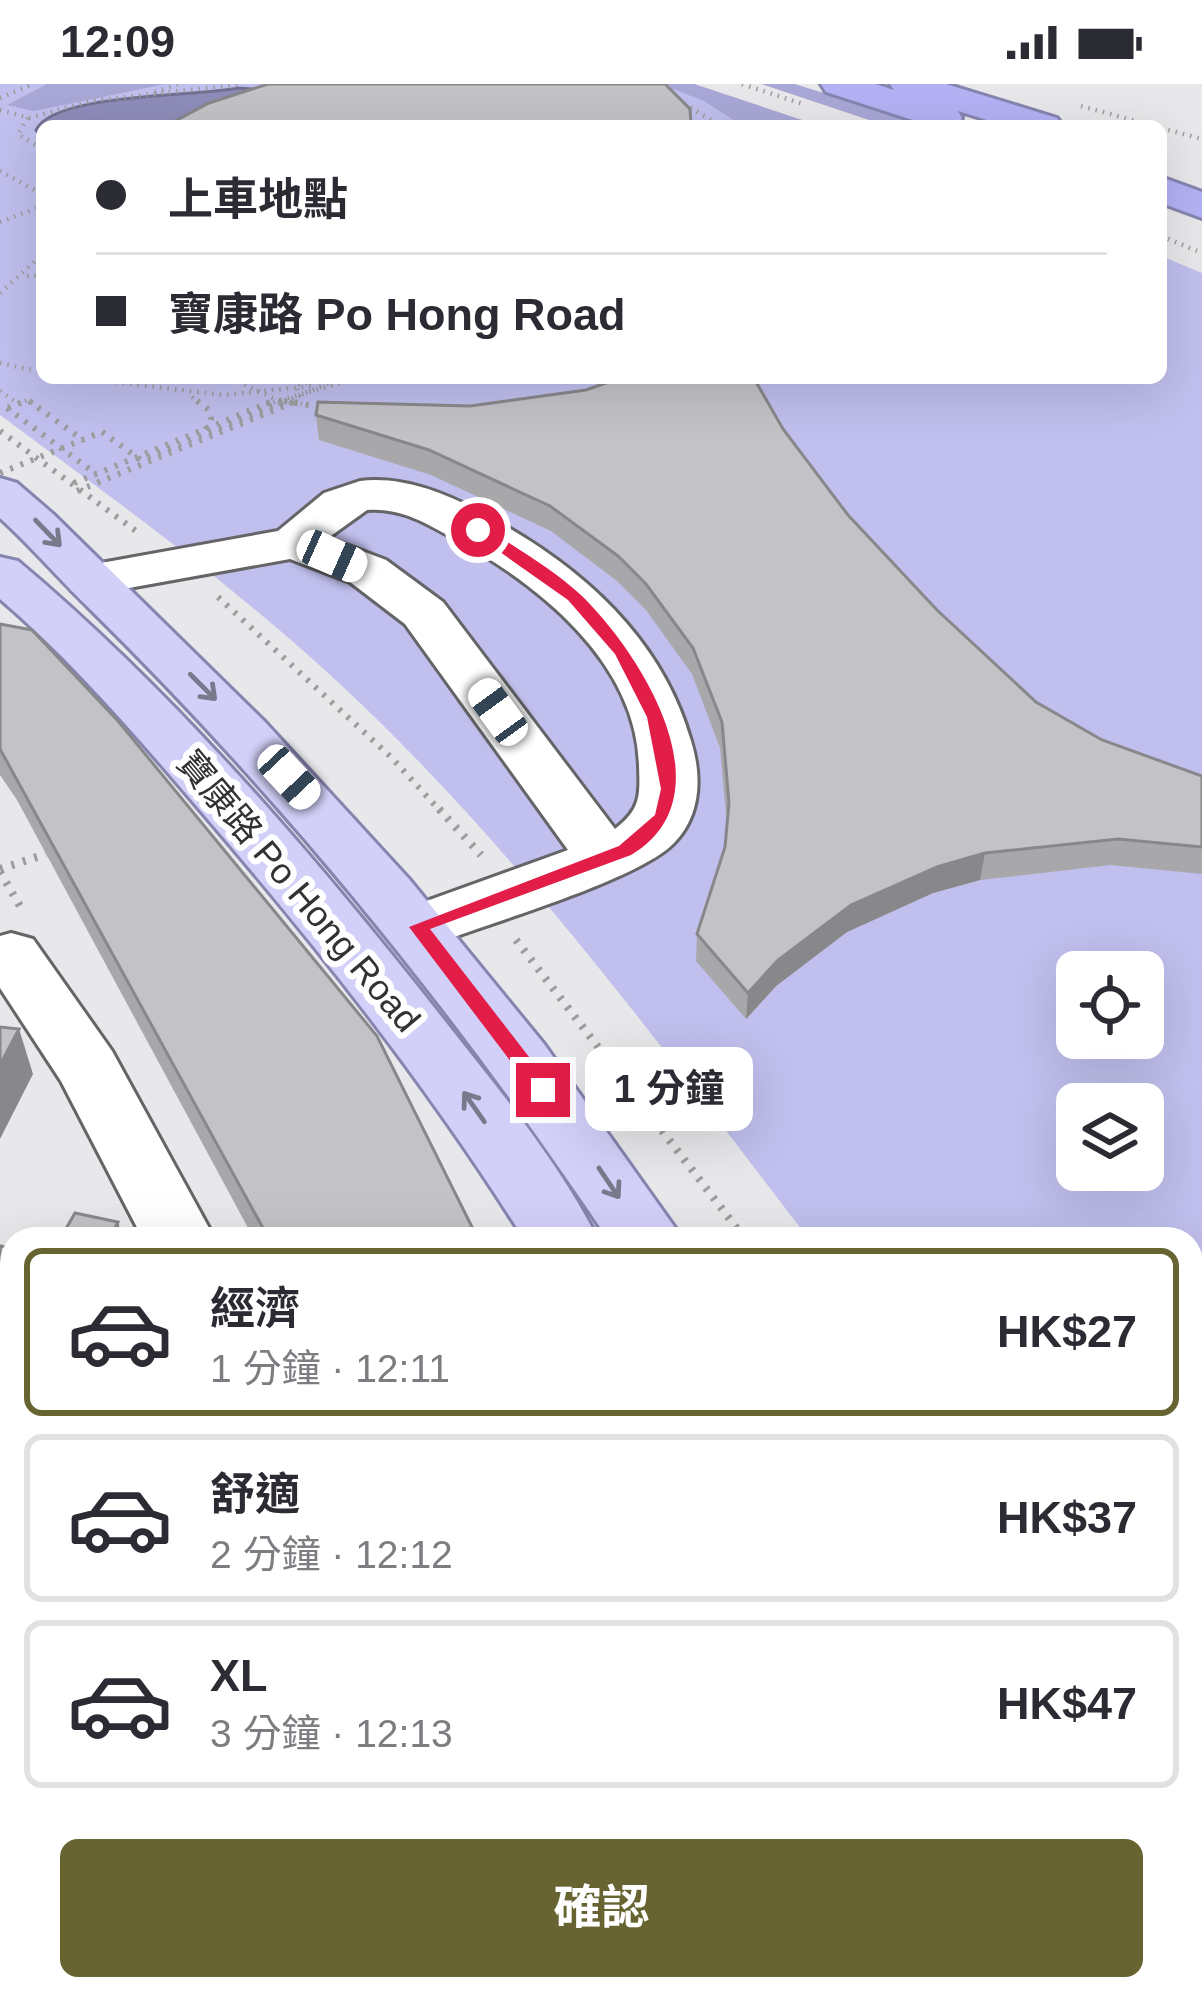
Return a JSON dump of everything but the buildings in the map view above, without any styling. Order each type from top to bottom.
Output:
[{"type":"highway","points":[[839,84],[952,120]]},
{"type":"highway","points":[[908,84],[1025,120]]},
{"type":"highway","points":[[1167,165],[1202,176]]},
{"type":"highway","points":[[1167,188],[1202,196]]},
{"type":"highway","points":[[1167,190],[1202,206]]},
{"type":"main road","name":"寶康路 Po Hong Road","points":[[0,493],[40,523],[41,599],[340,933],[433,1049],[554,1227]]},
{"type":"main road","name":"寶康路 Po Hong Road","points":[[41,599],[303,791],[495,1023],[639,1227]]},
{"type":"lane","points":[[41,599],[293,543],[344,501],[378,494],[402,496],[478,530],[574,596],[622,652],[640,684],[665,752],[669,802],[641,841],[606,859],[418,927]]},
{"type":"lane","points":[[293,543],[368,572],[424,613],[606,859]]},
{"type":"lane","points":[[9,921],[173,1227]]},
{"type":"path","points":[[0,98],[33,84]]},
{"type":"path","points":[[130,97],[178,84]]},
{"type":"path","points":[[0,110],[29,118],[58,107],[241,84]]},
{"type":"path","points":[[659,91],[713,120]]},
{"type":"path","points":[[29,118],[19,134],[36,145]]},
{"type":"path","points":[[1167,130],[1202,139]]},
{"type":"path","points":[[0,171],[36,191]]},
{"type":"path","points":[[0,222],[36,208]]},
{"type":"path","points":[[1167,238],[1202,253]]},
{"type":"path","points":[[0,293],[36,261]]},
{"type":"path","points":[[28,276],[36,275]]},
{"type":"path","points":[[0,276],[17,280]]},
{"type":"path","points":[[0,363],[36,370]]},
{"type":"path","points":[[116,384],[189,396],[209,410],[211,419],[200,436]]},
{"type":"path","points":[[244,384],[277,400],[341,408]]},
{"type":"path","points":[[59,499],[301,399],[296,385],[300,384]]},
{"type":"path","points":[[173,393],[270,394],[315,384]]},
{"type":"path","points":[[0,473],[102,432],[141,460],[327,384]]},
{"type":"path","points":[[72,484],[277,400],[335,384]]},
{"type":"path","points":[[0,391],[18,404]]},
{"type":"path","points":[[83,440],[28,400],[7,408],[96,474]]},
{"type":"path","points":[[0,431],[188,563],[392,758],[511,894],[737,1227]]},
{"type":"path","points":[[0,869],[46,854]]},
{"type":"shaded area","points":[[0,84],[694,84],[802,120],[36,120],[36,384],[1167,384],[1167,258],[1202,273],[1202,1227],[800,1227],[521,874],[395,737],[249,604],[0,415]]},
{"type":"shaded area","points":[[47,84],[166,84],[34,111],[7,105]]},
{"type":"shaded area","points":[[660,84],[694,84],[802,120],[734,120],[704,101]]},
{"type":"shaded area","points":[[761,84],[795,84],[910,120],[869,120]]},
{"type":"shaded area","points":[[265,90],[211,120],[46,120],[96,103]]},
{"type":"route","points":[[478,530],[574,596],[622,652],[655,717],[670,789],[669,802],[654,829],[625,850],[418,927],[543,1090]]}]
